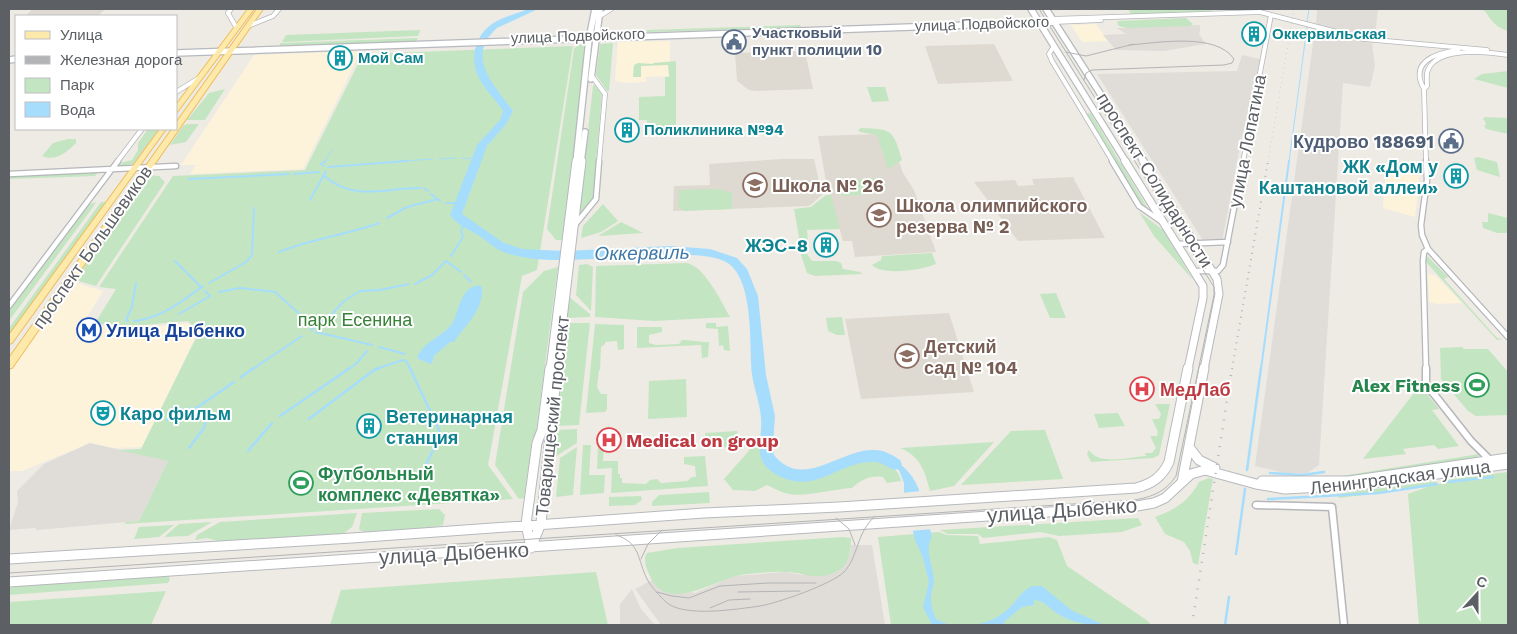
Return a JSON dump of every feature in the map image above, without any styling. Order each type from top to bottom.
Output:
[{"type":"main road","points":[[178,107],[251,9]]},
{"type":"main road","name":"проспект Большевиков","points":[[178,125],[260,9]]},
{"type":"main road","points":[[566,263],[588,71],[590,37],[596,9]]},
{"type":"main road","points":[[569,244],[574,227],[600,9]]},
{"type":"main road","name":"проспект Солидарности","points":[[1031,9],[1178,244],[1195,272],[1204,292],[1165,471]]},
{"type":"main road","name":"проспект Солидарности","points":[[1046,9],[1196,243],[1213,271],[1219,286],[1182,482]]},
{"type":"main road","name":"улица Подвойского","points":[[231,50],[1053,20]]},
{"type":"main road","points":[[178,52],[231,50]]},
{"type":"main road","name":"проспект Большевиков","points":[[9,342],[162,130]]},
{"type":"main road","name":"проспект Большевиков","points":[[9,365],[175,130]]},
{"type":"main road","name":"Товарищеский проспект","points":[[531,548],[541,523],[566,263]]},
{"type":"main road","name":"Товарищеский проспект","points":[[531,548],[526,524],[536,443],[541,432],[566,263]]},
{"type":"main road","points":[[1189,446],[1193,455],[1206,468]]},
{"type":"main road","name":"Ленинградская улица","points":[[1206,468],[1256,484],[1293,488],[1359,485],[1508,458]]},
{"type":"main road","name":"Ленинградская улица","points":[[1492,462],[1508,464]]},
{"type":"main road","name":"улица Дыбенко","points":[[9,582],[1137,506],[1165,498],[1192,474],[1206,468]]},
{"type":"main road","name":"улица Дыбенко","points":[[9,558],[370,537],[526,524],[713,512],[896,504],[1136,488],[1150,485],[1159,480],[1165,471]]},
{"type":"street","points":[[232,9],[228,13],[236,27]]},
{"type":"street","points":[[248,26],[273,16],[279,9]]},
{"type":"street","points":[[600,16],[612,9]]},
{"type":"street","points":[[1269,14],[1273,10]]},
{"type":"street","points":[[1269,14],[1364,39],[1487,50],[1508,54]]},
{"type":"street","name":"улица Подвойского","points":[[1053,20],[1269,14]]},
{"type":"street","name":"улица Лопатина","points":[[1213,271],[1222,269],[1228,242],[1269,14]]},
{"type":"street","points":[[1426,44],[1437,50],[1434,55]]},
{"type":"street","points":[[1054,46],[1049,56],[1139,206],[1165,224]]},
{"type":"street","points":[[1424,89],[1420,84],[1420,68],[1426,60],[1434,55],[1454,50],[1487,50]]},
{"type":"street","points":[[1508,54],[1468,52],[1440,58],[1428,70],[1427,86],[1424,89],[1427,180],[1421,225],[1422,235],[1428,249],[1508,337]]},
{"type":"street","points":[[574,227],[596,199],[605,94],[592,76]]},
{"type":"street","points":[[178,91],[200,78]]},
{"type":"street","points":[[1082,112],[1094,111]]},
{"type":"street","points":[[9,306],[141,130]]},
{"type":"street","points":[[9,174],[176,166]]},
{"type":"street","points":[[1178,244],[1228,242]]},
{"type":"street","points":[[1428,249],[1424,252],[1423,261],[1426,384],[1471,441],[1492,462]]},
{"type":"street","points":[[1195,272],[1213,271]]},
{"type":"street","points":[[1256,505],[1332,507],[1334,549],[1344,625]]},
{"type":"shaded area","points":[[33,9],[105,9],[99,15],[26,15]]},
{"type":"shaded area","points":[[1317,9],[1378,9],[1375,36],[1374,38],[1316,24]]},
{"type":"shaded area","points":[[1096,24],[1108,41],[1082,42],[1071,25]]},
{"type":"shaded area","points":[[1200,25],[1199,34],[1206,44],[1164,51],[1116,50],[1103,35],[1126,34],[1117,28]]},
{"type":"shaded area","points":[[1315,29],[1345,38],[1372,43],[1375,66],[1370,87],[1343,83],[1319,465],[1307,473],[1284,473],[1255,466]]},
{"type":"shaded area","points":[[670,41],[670,76],[646,77],[646,82],[626,83],[615,81],[618,42]]},
{"type":"shaded area","points":[[994,44],[1013,81],[938,84],[925,46]]},
{"type":"shaded area","points":[[361,51],[303,169],[190,174],[196,165],[181,165],[254,55]]},
{"type":"shaded area","points":[[805,51],[813,89],[756,91],[749,90],[737,81],[735,53]]},
{"type":"shaded area","points":[[1242,55],[1260,59],[1238,156],[1222,242],[1204,242],[1097,74],[1237,71]]},
{"type":"shaded area","name":"Школа олимпийского резерва № 2","points":[[882,134],[891,138],[903,173],[914,190],[936,252],[855,257],[852,241],[843,241],[826,181],[818,136]]},
{"type":"shaded area","name":"Школа № 26","points":[[782,159],[814,159],[822,195],[809,206],[673,211],[674,186],[710,185],[709,164]]},
{"type":"shaded area","points":[[1386,166],[1420,174],[1415,217],[1383,208]]},
{"type":"shaded area","points":[[1073,177],[1105,238],[1018,241],[974,182],[1015,180],[1018,186],[1034,185],[1032,179]]},
{"type":"shaded area","points":[[1428,274],[1435,275],[1462,303],[1437,304],[1429,302]]},
{"type":"shaded area","points":[[71,281],[103,291],[81,327],[111,326],[132,329],[188,323],[198,332],[142,447],[114,448],[90,443],[22,471],[9,471],[9,373]]},
{"type":"shaded area","name":"Детский сад № 104","points":[[949,313],[974,392],[861,399],[845,319]]},
{"type":"shaded area","points":[[90,443],[168,461],[139,521],[37,530],[35,528],[9,530],[18,502],[17,491],[44,464]]},
{"type":"shaded area","points":[[851,545],[872,545],[885,625],[661,625],[635,589],[652,580],[655,585],[695,593],[734,576],[785,572],[804,575],[850,554]]},
{"type":"shaded area","points":[[632,589],[641,609],[655,625],[620,625],[620,604]]},
{"type":"green space","points":[[1128,9],[1211,9],[1212,11],[1132,15]]},
{"type":"green space","points":[[1478,9],[1508,9],[1508,31],[1495,24],[1485,11]]},
{"type":"green space","points":[[1186,18],[1193,24],[1190,26],[1127,28],[1119,26],[1117,23],[1118,21]]},
{"type":"green space","points":[[800,25],[801,27],[647,32],[647,30]]},
{"type":"green space","points":[[420,30],[418,36],[282,42],[286,35]]},
{"type":"green space","points":[[418,38],[416,41],[280,46],[280,43]]},
{"type":"green space","points":[[613,43],[609,91],[607,91],[596,75],[600,44]]},
{"type":"green space","points":[[584,44],[583,64],[585,69],[562,240],[556,240],[547,229],[574,49],[578,45]]},
{"type":"green space","name":"парк Есенина","points":[[573,46],[537,270],[522,276],[488,465],[513,499],[124,524],[126,522],[139,521],[168,461],[118,450],[141,449],[199,332],[188,321],[134,326],[99,324],[97,320],[116,289],[99,287],[173,176],[305,170],[363,54]]},
{"type":"green space","points":[[676,61],[676,129],[648,130],[647,120],[639,120],[639,97],[665,96],[665,77],[669,77],[668,65],[641,66],[641,77],[633,77],[634,65],[638,63],[653,64]]},
{"type":"green space","points":[[1508,71],[1508,88],[1474,79],[1482,74]]},
{"type":"green space","points":[[595,84],[602,94],[593,199],[581,213],[579,212],[593,86]]},
{"type":"green space","points":[[867,87],[885,87],[889,101],[872,102]]},
{"type":"green space","points":[[225,89],[205,120],[187,120],[209,93]]},
{"type":"green space","points":[[1088,113],[1091,114],[1147,207],[1142,206]]},
{"type":"green space","points":[[1485,117],[1508,118],[1508,134],[1486,129],[1483,119]]},
{"type":"green space","points":[[199,124],[186,142],[170,145],[183,126]]},
{"type":"green space","points":[[861,128],[880,129],[890,133],[894,137],[902,160],[888,169],[877,135],[860,132],[858,130]]},
{"type":"green space","points":[[147,130],[158,130],[133,164],[119,166],[120,163],[132,160],[138,150],[138,143]]},
{"type":"green space","points":[[76,139],[76,143],[65,153],[52,158],[42,156],[53,143]]},
{"type":"green space","points":[[1478,157],[1497,162],[1500,177],[1477,170],[1474,158]]},
{"type":"green space","points":[[98,172],[95,176],[9,179],[9,176]]},
{"type":"green space","points":[[148,175],[159,176],[165,182],[96,286],[75,280]]},
{"type":"green space","points":[[877,178],[882,193],[842,196],[838,181]]},
{"type":"green space","points":[[718,189],[732,193],[732,209],[684,211],[678,207],[679,190]]},
{"type":"green space","points":[[826,195],[831,195],[840,229],[807,230],[808,242],[800,243],[794,209],[811,207]]},
{"type":"green space","points":[[96,202],[9,321],[9,311],[88,205]]},
{"type":"green space","points":[[101,202],[107,202],[9,335],[9,328]]},
{"type":"green space","points":[[603,204],[618,221],[601,232],[581,238],[583,226]]},
{"type":"green space","points":[[1139,212],[1163,230],[1193,280],[1154,236]]},
{"type":"green space","points":[[1488,213],[1508,218],[1508,233],[1497,233],[1483,228],[1482,222],[1488,222]]},
{"type":"green space","points":[[621,222],[643,233],[598,236]]},
{"type":"green space","points":[[805,251],[812,261],[836,261],[841,263],[843,269],[862,274],[815,276],[807,273],[800,252]]},
{"type":"green space","points":[[932,253],[936,264],[922,268],[893,271],[877,268],[872,265],[881,260],[882,256]]},
{"type":"green space","points":[[1426,255],[1448,277],[1444,279],[1497,338],[1503,339],[1497,340],[1426,262]]},
{"type":"green space","points":[[686,263],[693,265],[705,277],[717,293],[730,317],[654,321],[595,317],[596,266]]},
{"type":"green space","points":[[587,264],[593,267],[591,311],[576,295],[579,265]]},
{"type":"green space","points":[[558,267],[536,432],[532,441],[524,498],[519,499],[495,465],[523,292],[544,271]]},
{"type":"green space","points":[[1056,293],[1066,318],[1050,318],[1040,294]]},
{"type":"green space","points":[[568,296],[590,314],[590,317],[567,318]]},
{"type":"green space","points":[[842,317],[845,335],[837,335],[828,331],[826,318]]},
{"type":"green space","points":[[567,323],[590,323],[579,425],[556,426]]},
{"type":"green space","points":[[706,323],[716,323],[716,327],[728,326],[730,351],[724,350],[723,345],[719,346],[718,329],[706,328]]},
{"type":"green space","points":[[595,324],[624,325],[624,349],[618,350],[617,341],[605,342],[601,347],[597,387],[601,394],[607,394],[607,409],[605,412],[586,413]]},
{"type":"green space","points":[[637,327],[662,327],[662,332],[649,335],[649,343],[656,345],[679,344],[682,340],[709,342],[708,357],[702,358],[701,345],[637,348]]},
{"type":"green space","name":"Alex Fitness","points":[[1462,347],[1464,349],[1488,349],[1508,372],[1508,415],[1476,416],[1468,411],[1441,379],[1440,348]]},
{"type":"green space","points":[[686,379],[687,417],[648,419],[649,381]]},
{"type":"green space","points":[[1420,385],[1439,409],[1432,410],[1459,446],[1438,449],[1434,445],[1403,449],[1406,454],[1363,459]]},
{"type":"green space","points":[[1155,404],[1170,404],[1159,455],[1153,458],[1091,462],[1087,454],[1089,450],[1100,458],[1107,459],[1146,456],[1145,453],[1152,453],[1156,448],[1150,436],[1157,436],[1158,432],[1152,419],[1159,419],[1161,414]]},
{"type":"green space","points":[[1118,413],[1125,426],[1099,428],[1094,414]]},
{"type":"green space","points":[[577,429],[577,443],[553,458],[554,430]]},
{"type":"green space","points":[[1045,430],[1063,479],[961,485],[1011,431]]},
{"type":"green space","points":[[737,431],[739,446],[716,448],[716,443],[706,441],[705,433]]},
{"type":"green space","points":[[763,437],[762,449],[768,463],[780,472],[795,478],[812,479],[856,461],[871,460],[879,461],[892,467],[898,473],[901,481],[887,483],[883,477],[870,477],[862,480],[852,488],[796,495],[781,492],[767,485],[755,491],[733,490],[724,479],[757,439]]},
{"type":"green space","points":[[994,442],[954,486],[930,491],[921,465],[912,455],[900,448]]},
{"type":"green space","points":[[604,444],[603,461],[618,461],[618,474],[622,478],[622,483],[646,484],[650,480],[657,479],[661,483],[687,481],[692,477],[696,477],[695,466],[684,464],[684,457],[705,456],[708,486],[611,493],[612,468],[597,469],[598,445]]},
{"type":"green space","points":[[583,445],[591,445],[589,475],[605,475],[604,493],[580,495]]},
{"type":"green space","points":[[577,447],[573,495],[556,497],[560,458]]},
{"type":"green space","points":[[1479,454],[1477,458],[1406,471],[1371,476],[1335,477]]},
{"type":"green space","points":[[1508,472],[1508,625],[1419,625],[1408,494],[1427,487],[1339,498],[1337,494],[1435,481],[1438,484],[1447,483],[1445,480]]},
{"type":"green space","points":[[1209,478],[1213,479],[1198,565],[1193,563],[1190,551],[1184,542],[1165,534],[1155,517],[1181,504],[1199,482]]},
{"type":"green space","points":[[709,492],[710,503],[652,506],[652,502],[659,495]]},
{"type":"green space","points":[[641,496],[642,500],[635,505],[609,506],[609,497]]},
{"type":"green space","points":[[439,509],[445,515],[443,525],[386,533],[365,532],[359,529],[362,513]]},
{"type":"green space","points":[[357,513],[352,527],[343,534],[221,542],[207,538],[195,540],[197,535],[220,522]]},
{"type":"green space","points":[[1138,518],[1142,525],[1122,532],[1059,536],[1040,532],[983,538],[978,534],[948,534],[940,530]]},
{"type":"green space","points":[[212,522],[188,536],[164,537],[179,524]]},
{"type":"green space","points":[[174,525],[159,537],[134,539],[139,527]]},
{"type":"green space","points":[[939,532],[947,535],[978,536],[980,544],[1049,537],[1057,540],[1067,566],[1148,621],[1151,625],[891,625],[878,537]]},
{"type":"green space","points":[[851,538],[850,554],[846,563],[834,573],[821,576],[792,572],[747,574],[735,576],[694,591],[680,594],[667,593],[657,587],[645,564],[647,553],[677,548]]},
{"type":"green space","points":[[596,572],[608,625],[330,625],[341,590]]},
{"type":"green space","points":[[168,575],[170,579],[168,583],[9,595],[9,588],[18,586]]},
{"type":"green space","points":[[166,591],[151,625],[9,625],[9,602]]},
{"type":"water","points":[[478,285],[482,287],[480,303],[454,342],[450,342],[434,356],[430,364],[417,358],[424,347],[445,331],[453,322],[467,290]]},
{"type":"water","points":[[881,455],[905,468],[918,487],[932,536],[929,547],[934,580],[931,595],[932,607],[936,619],[949,625],[932,625],[923,607],[929,582],[923,558],[915,540],[904,492],[904,483],[899,470],[879,459]]},
{"type":"water","points":[[1032,586],[1042,586],[1071,610],[1104,625],[1086,624],[1069,620],[1044,603],[1034,600],[1034,605],[1022,607],[1004,622],[1004,625],[965,625],[979,624],[998,617],[1024,591]]},
{"type":"pier","points":[[921,491],[932,529],[910,531],[902,493]]},
{"type":"waterway","name":"Оккервиль","points":[[534,9],[494,26],[481,43],[479,51],[481,73],[508,111],[504,121],[482,145],[456,215],[466,224],[500,246],[522,253],[565,255],[671,250],[710,253],[733,261],[741,269],[752,296],[759,375],[769,424],[766,445],[768,458],[781,470],[793,476],[805,477],[862,457],[879,457],[895,464]]},
{"type":"waterway","points":[[1307,22],[1309,9]]},
{"type":"waterway","points":[[1289,162],[1307,27]]},
{"type":"waterway","points":[[324,162],[332,150]]},
{"type":"waterway","points":[[439,159],[456,158]]},
{"type":"waterway","points":[[462,158],[477,159]]},
{"type":"waterway","points":[[390,162],[432,159]]},
{"type":"waterway","points":[[324,166],[321,164],[326,161]]},
{"type":"waterway","points":[[328,167],[407,161]]},
{"type":"waterway","points":[[1261,369],[1289,161]]},
{"type":"waterway","points":[[324,175],[326,171]]},
{"type":"waterway","points":[[294,174],[319,172]]},
{"type":"waterway","points":[[189,179],[289,174]]},
{"type":"waterway","points":[[310,200],[324,175]]},
{"type":"waterway","points":[[324,175],[346,188],[358,191],[369,192],[420,188]]},
{"type":"waterway","points":[[424,188],[428,191]]},
{"type":"waterway","points":[[431,194],[438,199]]},
{"type":"waterway","points":[[387,218],[407,207],[438,199]]},
{"type":"waterway","points":[[446,203],[460,203]]},
{"type":"waterway","points":[[209,283],[246,262],[252,255],[254,208]]},
{"type":"waterway","points":[[279,252],[379,223]]},
{"type":"waterway","points":[[451,256],[463,237],[461,231],[464,223]]},
{"type":"waterway","points":[[175,261],[201,287]]},
{"type":"waterway","points":[[415,284],[432,275],[446,261],[461,272]]},
{"type":"waterway","points":[[464,275],[471,282]]},
{"type":"waterway","points":[[128,321],[126,320],[132,307],[136,283]]},
{"type":"waterway","points":[[311,330],[331,315],[344,301],[360,291],[380,290],[409,284]]},
{"type":"waterway","points":[[134,321],[162,313],[201,287]]},
{"type":"waterway","points":[[219,292],[240,288],[275,292],[314,327]]},
{"type":"waterway","points":[[179,314],[210,296],[205,291]]},
{"type":"waterway","points":[[316,332],[372,345]]},
{"type":"waterway","points":[[253,369],[302,336]]},
{"type":"waterway","points":[[379,347],[405,354]]},
{"type":"waterway","points":[[348,369],[356,364],[367,351]]},
{"type":"waterway","points":[[376,369],[403,360],[407,362],[410,369]]},
{"type":"waterway","points":[[241,377],[254,368]]},
{"type":"waterway","points":[[280,416],[350,368]]},
{"type":"waterway","points":[[309,419],[374,370],[380,368]]},
{"type":"waterway","points":[[410,368],[439,430],[440,435],[437,441]]},
{"type":"waterway","points":[[1247,470],[1261,368]]},
{"type":"waterway","points":[[195,409],[234,382]]},
{"type":"waterway","points":[[183,410],[196,410],[206,418],[204,428],[189,448]]},
{"type":"waterway","points":[[167,420],[176,413]]},
{"type":"waterway","points":[[248,451],[272,423]]},
{"type":"waterway","points":[[421,475],[434,448]]},
{"type":"waterway","points":[[1270,473],[1302,475],[1324,472]]},
{"type":"waterway","points":[[1447,482],[1493,477]]},
{"type":"waterway","points":[[1268,499],[1379,493],[1437,484]]},
{"type":"waterway","points":[[1236,554],[1245,489]]},
{"type":"waterway","points":[[1225,625],[1229,597]]},
{"type":"tram line","points":[[1039,9],[1066,52]]},
{"type":"tram line","points":[[1084,80],[1086,73],[1092,70],[1224,65],[1232,63],[1234,59],[1214,45],[1200,42],[1170,41],[1131,45]]},
{"type":"tram line","points":[[1066,52],[1086,56],[1131,45]]},
{"type":"tram line","points":[[874,517],[1134,500],[1158,493],[1172,482],[1176,476],[1214,295],[1214,287],[1066,52]]},
{"type":"tram line","points":[[616,535],[624,538],[634,547],[649,582],[666,602],[674,607],[685,610],[711,611],[760,606],[779,601],[838,577],[849,566],[860,538],[874,517]]},
{"type":"tram line","points":[[837,519],[874,517]]},
{"type":"tram line","points":[[661,531],[837,519]]},
{"type":"tram line","points":[[837,519],[849,529],[855,545]]},
{"type":"tram line","points":[[9,573],[661,531]]},
{"type":"tram line","points":[[641,559],[648,544],[661,531]]},
{"type":"tram line","points":[[657,592],[689,598],[720,586],[816,583]]},
{"type":"tram line","points":[[738,592],[800,591]]},
{"type":"tram line","points":[[710,608],[729,600],[750,599]]},
{"type":"railway","points":[[1268,162],[1294,9]]},
{"type":"railway","points":[[1232,369],[1268,161]]},
{"type":"railway","points":[[1192,625],[1232,368]]},
{"type":"place","name":"Оккервильская","points":[[1254,34]]},
{"type":"place","name":"Участковый пункт полиции 10","points":[[734,42]]},
{"type":"place","name":"Мой Сам","points":[[340,58]]},
{"type":"place","name":"Поликлиника №94","points":[[627,130]]},
{"type":"place","name":"Кудрово 188691","points":[[1451,141]]},
{"type":"place","name":"ЖК «Дом у Каштановой аллеи»","points":[[1456,176]]},
{"type":"place","name":"Школа № 26","points":[[755,185]]},
{"type":"place","name":"Школа олимпийского резерва № 2","points":[[879,215]]},
{"type":"place","name":"ЖЭС-8","points":[[826,245]]},
{"type":"place","name":"Улица Дыбенко","points":[[89,330]]},
{"type":"place","name":"Детский сад № 104","points":[[907,356]]},
{"type":"place","name":"Alex Fitness","points":[[1477,385]]},
{"type":"place","name":"МедЛаб","points":[[1142,389]]},
{"type":"place","name":"Каро фильм","points":[[103,413]]},
{"type":"place","name":"Ветеринарная станция","points":[[369,426]]},
{"type":"place","name":"Medical on group","points":[[609,440]]},
{"type":"place","name":"Футбольный комплекс «Девятка»","points":[[301,483]]}]
